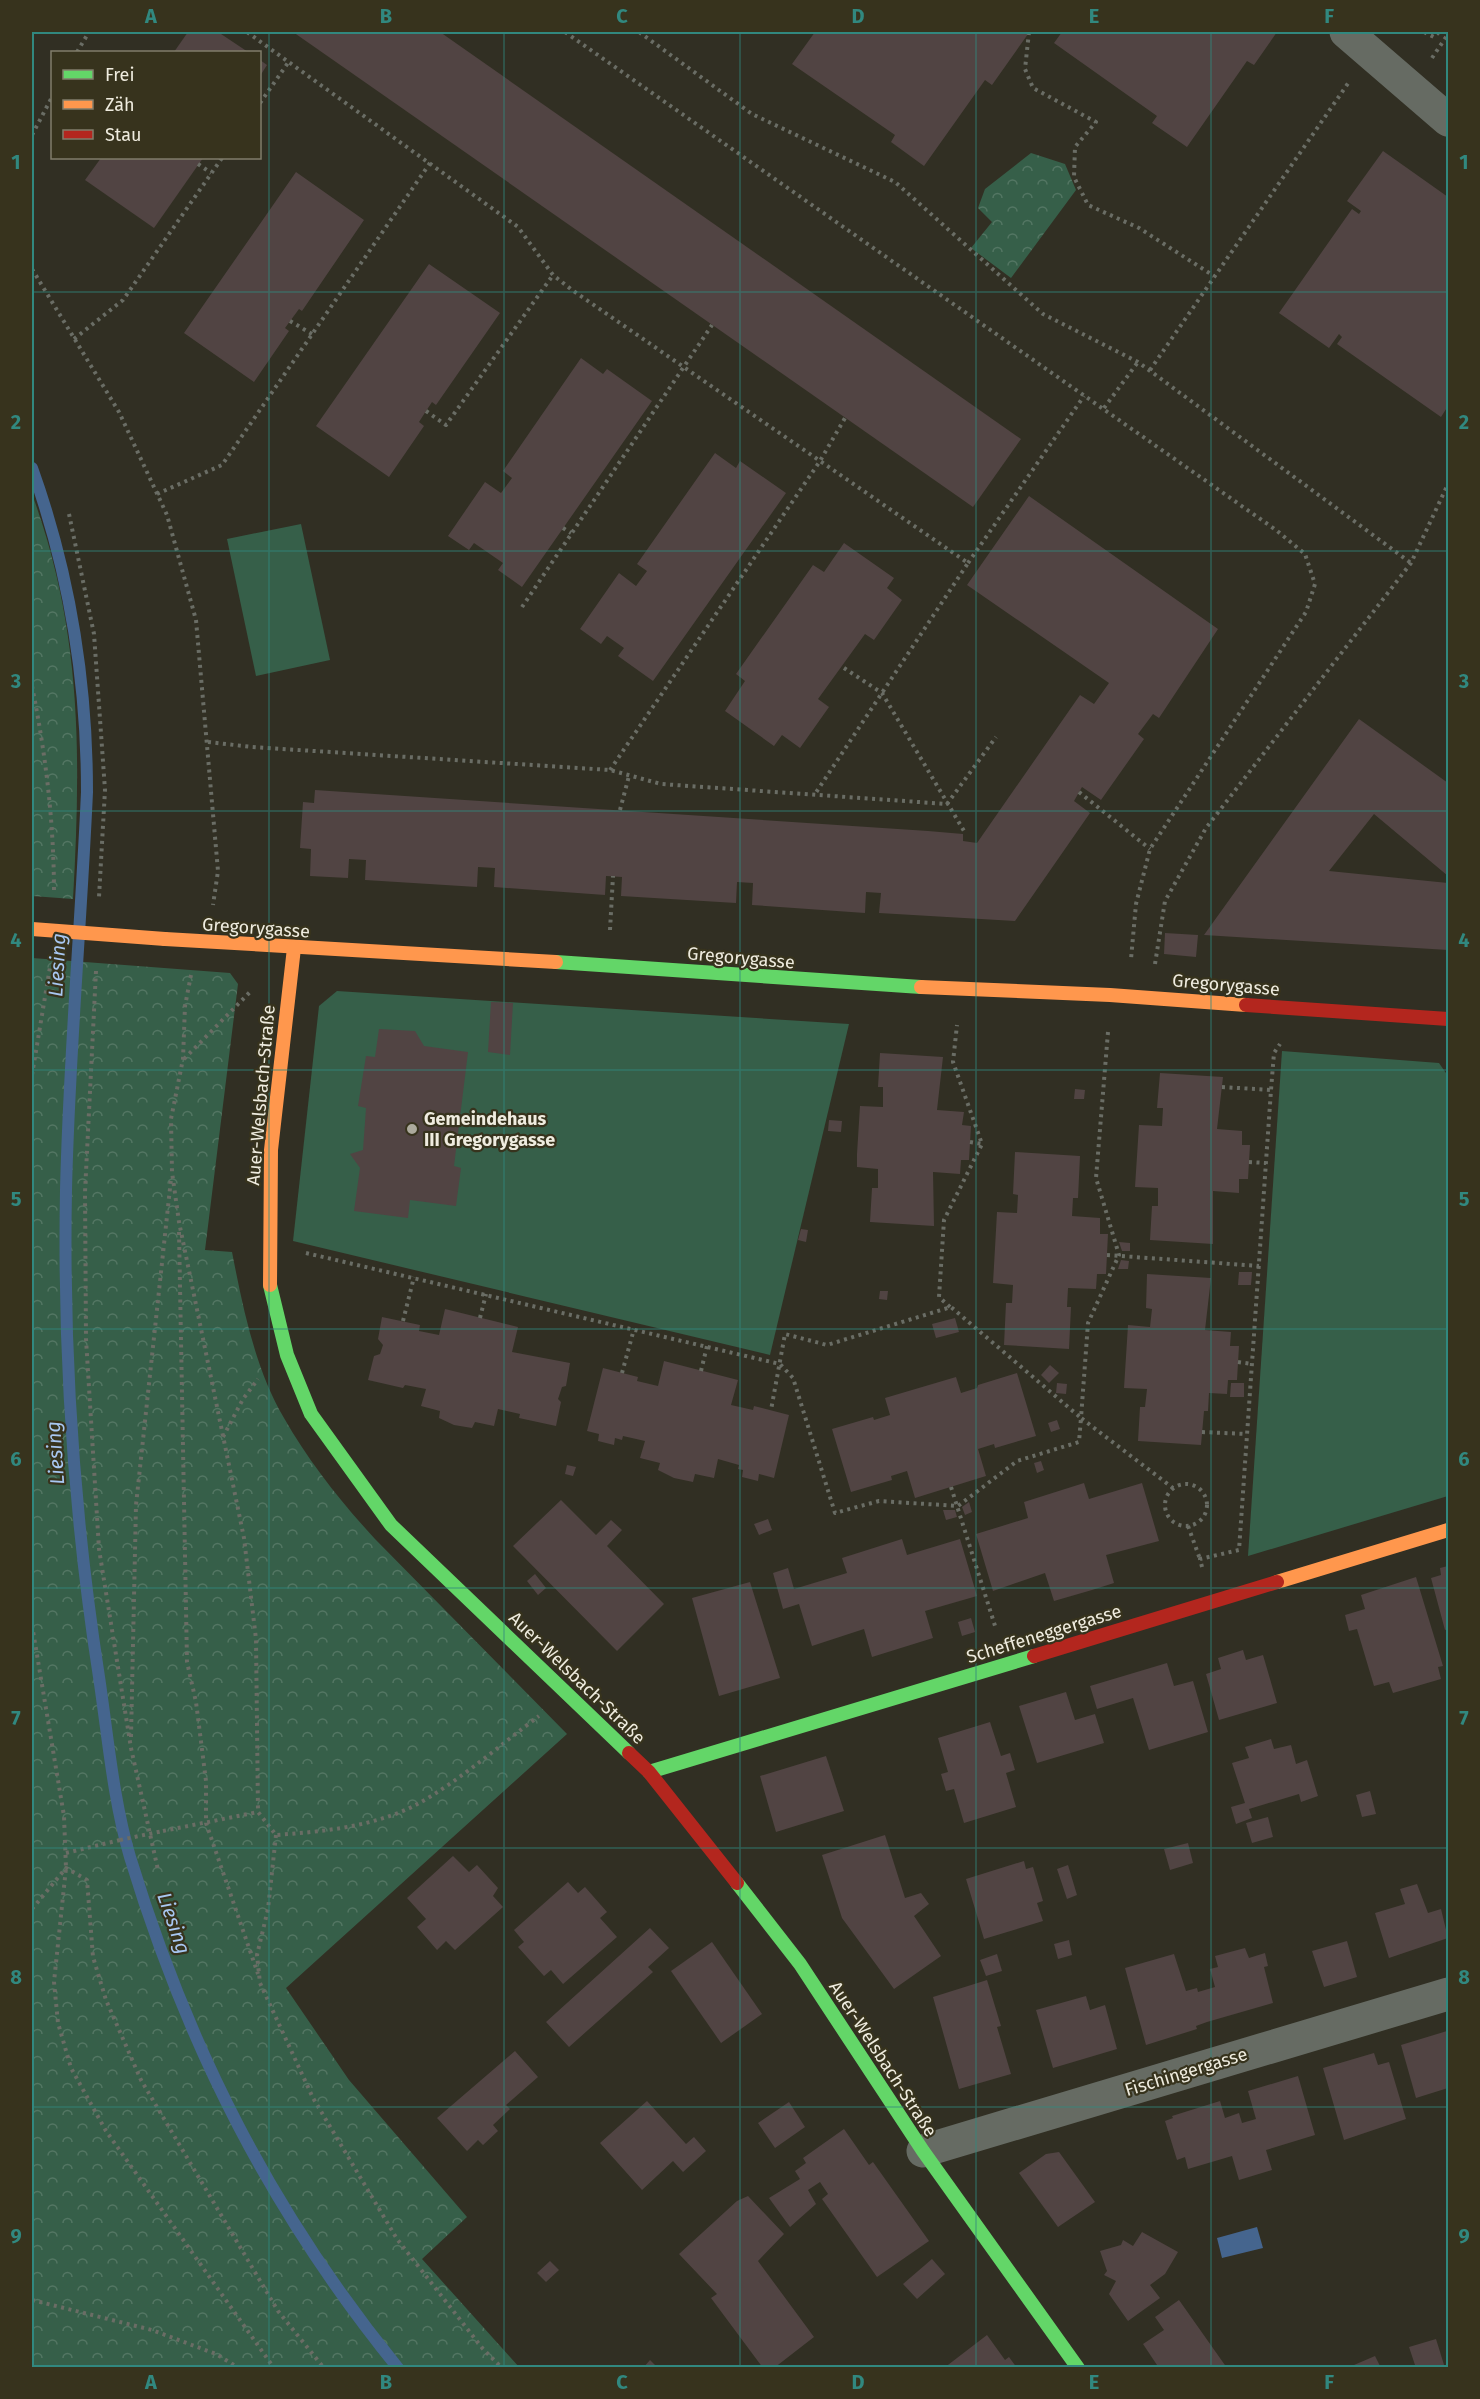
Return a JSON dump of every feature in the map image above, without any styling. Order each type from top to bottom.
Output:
[{"type":"street","points":[[1358,42],[1449,120]]},
{"type":"street","name":"Gregorygasse","points":[[32,929],[196,942],[609,965],[960,990],[1130,996],[1449,1020]]},
{"type":"street","name":"Auer-Welsbach-Straße","points":[[294,948],[271,1150],[270,1289],[287,1355],[311,1414],[391,1525],[649,1772],[800,1964],[923,2151],[1078,2367]]},
{"type":"street","name":"Scheffeneggergasse","points":[[649,1772],[1449,1530]]},
{"type":"street","name":"Fischingergasse","points":[[923,2151],[1449,1994]]},
{"type":"path","points":[[78,51],[88,32]]},
{"type":"path","points":[[248,32],[290,60],[518,227],[553,275],[968,563]]},
{"type":"path","points":[[566,32],[1104,408],[1276,530],[1305,554],[1315,584],[1306,612],[1150,849],[1136,904],[1130,996]]},
{"type":"path","points":[[639,32],[752,114],[894,182],[1043,314],[1150,370],[1411,563]]},
{"type":"path","points":[[1029,32],[1024,69],[1033,88],[1096,122],[1075,147],[1074,177],[1088,205],[1139,228],[1214,276]]},
{"type":"path","points":[[1424,32],[1434,37],[1439,32]]},
{"type":"path","points":[[1150,370],[1214,276],[1358,42]]},
{"type":"path","points":[[261,103],[290,60]]},
{"type":"path","points":[[32,135],[51,99]]},
{"type":"path","points":[[74,339],[123,300],[221,159]]},
{"type":"path","points":[[157,494],[222,465],[430,163]]},
{"type":"path","points":[[198,164],[211,173]]},
{"type":"path","points":[[32,269],[119,412],[167,515],[196,620],[218,871],[216,898],[196,942],[185,1006],[183,1059],[171,1119],[172,1172],[178,1222],[244,1539],[256,1639],[258,1812],[276,1835],[268,1910],[257,1955],[258,1974]]},
{"type":"path","points":[[426,411],[446,425],[553,275]]},
{"type":"path","points":[[290,321],[312,334]]},
{"type":"path","points":[[522,607],[712,325]]},
{"type":"path","points":[[1104,408],[1138,362]]},
{"type":"path","points":[[815,794],[968,563],[1084,396]]},
{"type":"path","points":[[610,770],[820,461],[845,418]]},
{"type":"path","points":[[1153,998],[1156,945],[1165,901],[1188,858],[1206,828],[1411,563],[1449,484]]},
{"type":"path","points":[[69,514],[94,634],[105,790],[99,908]]},
{"type":"path","points":[[563,528],[572,533]]},
{"type":"path","points":[[844,668],[882,693],[964,831]]},
{"type":"path","points":[[32,687],[49,778],[54,837],[54,896]]},
{"type":"path","points":[[947,804],[996,736]]},
{"type":"path","points":[[208,742],[252,747],[610,770],[661,784],[947,804]]},
{"type":"path","points":[[620,810],[628,776]]},
{"type":"path","points":[[1079,792],[1150,849]]},
{"type":"path","points":[[609,965],[613,876]]},
{"type":"path","points":[[32,1075],[44,1012],[51,955]]},
{"type":"path","points":[[96,967],[85,1192],[86,1340],[99,1549],[131,1748],[158,1870]]},
{"type":"path","points":[[183,1059],[254,988]]},
{"type":"path","points":[[960,990],[953,1062],[982,1144],[944,1220],[939,1297],[1081,1418],[1173,1488]]},
{"type":"path","points":[[270,1245],[780,1364],[793,1378],[835,1513],[879,1501],[958,1506],[1017,1461],[1079,1442],[1088,1323],[1119,1256],[1096,1178],[1110,995]]},
{"type":"path","points":[[1200,1559],[1239,1550],[1274,1053],[1282,1041],[1286,1008]]},
{"type":"path","points":[[1222,1087],[1271,1090]]},
{"type":"path","points":[[970,1142],[982,1144]]},
{"type":"path","points":[[1250,1161],[1266,1163]]},
{"type":"path","points":[[131,1748],[136,1504],[172,1172]]},
{"type":"path","points":[[178,1222],[187,1662],[196,1702],[205,1770],[206,1823],[258,1974],[313,2098],[397,2239],[483,2349],[502,2367]]},
{"type":"path","points":[[1107,1255],[1259,1266]]},
{"type":"path","points":[[403,1321],[414,1277]]},
{"type":"path","points":[[480,1318],[486,1294]]},
{"type":"path","points":[[771,1410],[785,1334],[827,1346],[951,1307]]},
{"type":"path","points":[[622,1373],[634,1329]]},
{"type":"path","points":[[701,1371],[707,1346]]},
{"type":"path","points":[[223,1437],[243,1399],[257,1379],[287,1355]]},
{"type":"path","points":[[1238,1362],[1252,1364]]},
{"type":"path","points":[[1202,1432],[1247,1434]]},
{"type":"path","points":[[1183,1484],[1194,1485],[1202,1492],[1207,1502],[1205,1513],[1199,1522],[1188,1526],[1177,1524],[1169,1518],[1164,1507],[1166,1496],[1173,1488],[1183,1484]]},
{"type":"path","points":[[951,1487],[1005,1664]]},
{"type":"path","points":[[1188,1526],[1213,1602]]},
{"type":"path","points":[[32,1625],[64,1816],[66,1868],[54,1982],[58,2023],[70,2068],[106,2131],[274,2367]]},
{"type":"path","points":[[276,1835],[356,1827],[401,1812],[438,1790],[568,1695]]},
{"type":"path","points":[[66,1853],[258,1812]]},
{"type":"path","points":[[32,1909],[66,1868]]},
{"type":"path","points":[[66,1868],[87,1880],[93,1957],[106,2000],[141,2080],[278,2311],[324,2367]]},
{"type":"path","points":[[32,2300],[152,2330],[216,2354],[239,2367]]},
{"type":"green space","points":[[1031,153],[1065,164],[1076,190],[1011,278],[971,248],[992,222],[978,208],[985,189]]},
{"type":"green space","points":[[32,494],[61,595],[69,644],[77,744],[73,899],[32,896]]},
{"type":"green space","points":[[301,524],[330,660],[256,676],[227,539]]},
{"type":"green space","points":[[32,958],[230,973],[238,984],[205,1250],[232,1252],[251,1338],[265,1379],[284,1418],[326,1481],[375,1539],[567,1734],[286,1988],[349,2080],[467,2217],[422,2259],[519,2367],[32,2367]]},
{"type":"green space","points":[[337,991],[849,1024],[770,1355],[293,1241],[319,1006]]},
{"type":"green space","points":[[1282,1051],[1439,1063],[1448,1076],[1448,1496],[1248,1556]]},
{"type":"water","points":[[1257,2227],[1263,2248],[1222,2258],[1217,2238]]},
{"type":"building","points":[[188,32],[218,32],[246,51],[175,51]]},
{"type":"building","points":[[293,32],[440,32],[1021,439],[973,507]]},
{"type":"building","points":[[815,32],[1023,32],[1028,34],[992,85],[985,80],[924,166],[891,142],[895,135],[792,64]]},
{"type":"building","points":[[1062,32],[1277,32],[1254,65],[1247,61],[1187,147],[1152,123],[1157,116],[1054,43]]},
{"type":"building","points":[[261,61],[267,65],[261,74]]},
{"type":"building","points":[[1383,151],[1448,197],[1448,406],[1441,417],[1337,344],[1342,337],[1339,334],[1329,348],[1279,313],[1352,209],[1359,214],[1361,211],[1347,201]]},
{"type":"building","points":[[100,159],[202,159],[154,228],[85,180]]},
{"type":"building","points":[[296,172],[364,220],[302,311],[299,309],[285,328],[289,331],[254,382],[184,333]]},
{"type":"building","points":[[429,264],[500,313],[436,405],[432,402],[419,422],[424,426],[389,477],[316,426]]},
{"type":"building","points":[[581,358],[603,374],[607,369],[652,401],[522,587],[498,570],[503,563],[474,543],[469,550],[448,536],[485,482],[501,493],[512,478],[503,471]]},
{"type":"building","points":[[715,453],[736,468],[740,461],[786,493],[653,681],[618,656],[624,648],[607,636],[601,644],[580,629],[619,573],[636,586],[647,571],[637,564]]},
{"type":"building","points":[[1029,496],[1218,629],[1159,718],[1153,714],[1138,734],[1144,739],[1101,800],[1082,787],[1074,801],[1090,813],[1015,921],[879,913],[881,893],[866,892],[865,913],[752,905],[753,883],[737,882],[736,903],[621,896],[622,877],[606,876],[605,895],[494,887],[495,868],[478,867],[477,887],[365,880],[366,860],[349,859],[348,878],[310,876],[311,849],[300,848],[303,802],[314,803],[315,790],[928,831],[963,834],[963,841],[977,843],[1080,695],[1094,704],[1109,683],[967,585]]},
{"type":"building","points":[[844,543],[894,578],[887,588],[902,600],[874,640],[865,634],[818,699],[829,707],[800,748],[782,735],[774,746],[725,711],[745,681],[736,674],[813,565],[824,572]]},
{"type":"building","points":[[1359,719],[1448,783],[1448,876],[1374,814],[1329,871],[1448,883],[1448,950],[1204,935]]},
{"type":"building","points":[[1165,933],[1198,935],[1196,957],[1164,954]]},
{"type":"building","points":[[491,1002],[513,1003],[510,1055],[488,1052]]},
{"type":"building","name":"Gemeindehaus III Gregorygasse","points":[[379,1029],[415,1031],[424,1046],[468,1052],[454,1166],[461,1168],[456,1206],[410,1200],[408,1218],[354,1211],[360,1168],[350,1154],[363,1150],[366,1108],[358,1106],[366,1056],[375,1057]]},
{"type":"building","points":[[880,1053],[943,1057],[937,1110],[964,1112],[962,1125],[971,1126],[969,1160],[961,1160],[960,1174],[933,1172],[934,1226],[870,1222],[872,1188],[878,1188],[878,1169],[857,1167],[857,1154],[860,1106],[883,1107],[883,1087],[878,1087]]},
{"type":"building","points":[[1160,1073],[1223,1077],[1217,1129],[1242,1131],[1242,1145],[1250,1145],[1248,1179],[1239,1179],[1239,1193],[1213,1191],[1213,1244],[1150,1240],[1152,1206],[1158,1206],[1158,1188],[1135,1187],[1139,1125],[1162,1126],[1163,1108],[1157,1108]]},
{"type":"building","points":[[1075,1089],[1085,1090],[1084,1099],[1074,1099]]},
{"type":"building","points":[[829,1120],[842,1121],[841,1132],[828,1131]]},
{"type":"building","points":[[1015,1152],[1080,1156],[1078,1198],[1073,1198],[1072,1216],[1100,1218],[1100,1234],[1108,1234],[1106,1274],[1097,1274],[1096,1289],[1068,1288],[1067,1307],[1071,1307],[1069,1349],[1004,1345],[1006,1303],[1012,1303],[1013,1285],[993,1283],[997,1212],[1017,1213],[1018,1195],[1013,1194]]},
{"type":"building","points":[[801,1229],[808,1230],[806,1242],[798,1240]]},
{"type":"building","points":[[1119,1242],[1130,1243],[1130,1251],[1122,1251]]},
{"type":"building","points":[[1121,1260],[1129,1261],[1128,1269],[1118,1269]]},
{"type":"building","points":[[1239,1272],[1252,1272],[1251,1285],[1238,1285]]},
{"type":"building","points":[[1147,1274],[1211,1278],[1205,1330],[1231,1332],[1230,1346],[1239,1346],[1237,1380],[1228,1380],[1227,1394],[1209,1393],[1208,1411],[1204,1411],[1201,1445],[1138,1441],[1140,1407],[1145,1407],[1147,1389],[1124,1388],[1128,1325],[1150,1327],[1152,1309],[1146,1308]]},
{"type":"building","points":[[880,1291],[888,1291],[887,1300],[879,1299]]},
{"type":"building","points":[[445,1309],[518,1327],[512,1352],[570,1363],[566,1386],[562,1387],[558,1399],[561,1402],[556,1426],[519,1418],[520,1414],[498,1409],[494,1426],[475,1422],[472,1428],[454,1425],[439,1418],[440,1411],[421,1406],[426,1389],[405,1385],[403,1388],[368,1380],[374,1356],[380,1354],[383,1345],[378,1339],[382,1317],[420,1325],[419,1331],[439,1335]]},
{"type":"building","points":[[955,1318],[959,1332],[936,1338],[932,1324]]},
{"type":"building","points":[[664,1361],[738,1380],[731,1405],[753,1410],[754,1406],[789,1415],[774,1478],[759,1474],[758,1481],[742,1477],[743,1470],[738,1469],[739,1465],[718,1459],[714,1478],[695,1474],[693,1482],[674,1478],[658,1470],[660,1463],[640,1458],[645,1441],[623,1436],[622,1440],[615,1438],[614,1445],[598,1441],[599,1434],[587,1431],[603,1368],[638,1377],[637,1381],[658,1386]]},
{"type":"building","points":[[1050,1365],[1059,1373],[1049,1383],[1041,1375]]},
{"type":"building","points":[[1017,1373],[1036,1436],[995,1448],[994,1444],[978,1449],[986,1476],[915,1498],[907,1471],[891,1476],[892,1480],[851,1492],[832,1429],[873,1417],[874,1420],[890,1415],[885,1398],[956,1377],[961,1393],[977,1388],[978,1385]]},
{"type":"building","points":[[1057,1383],[1067,1384],[1066,1394],[1056,1393]]},
{"type":"building","points":[[1231,1383],[1244,1383],[1244,1397],[1230,1397]]},
{"type":"building","points":[[1057,1420],[1060,1429],[1051,1432],[1048,1423]]},
{"type":"building","points":[[1041,1461],[1044,1470],[1037,1473],[1034,1463]]},
{"type":"building","points":[[567,1465],[576,1467],[573,1476],[565,1474]]},
{"type":"building","points":[[1084,1483],[1089,1499],[1142,1483],[1159,1541],[1106,1555],[1114,1583],[1092,1590],[1054,1601],[1045,1573],[993,1591],[976,1534],[1028,1518],[1024,1502]]},
{"type":"building","points":[[561,1500],[596,1535],[611,1520],[622,1530],[607,1546],[664,1604],[617,1651],[513,1546]]},
{"type":"building","points":[[969,1502],[972,1512],[965,1515],[962,1507]]},
{"type":"building","points":[[943,1510],[955,1510],[957,1517],[946,1520]]},
{"type":"building","points":[[768,1519],[772,1530],[759,1535],[754,1524]]},
{"type":"building","points":[[902,1539],[907,1555],[960,1539],[977,1596],[925,1611],[933,1638],[872,1657],[864,1629],[812,1646],[799,1604],[783,1609],[773,1573],[788,1568],[794,1589],[847,1573],[842,1558]]},
{"type":"building","points":[[1448,1566],[1448,1629],[1445,1630],[1431,1578],[1441,1575],[1440,1568]]},
{"type":"building","points":[[535,1574],[546,1588],[538,1595],[527,1581]]},
{"type":"building","points":[[1416,1577],[1443,1666],[1438,1667],[1441,1679],[1393,1693],[1389,1682],[1374,1686],[1357,1629],[1349,1631],[1345,1615],[1365,1609],[1361,1595]]},
{"type":"building","points":[[750,1582],[780,1678],[719,1696],[692,1598]]},
{"type":"building","points":[[971,1618],[975,1632],[962,1636],[958,1622]]},
{"type":"building","points":[[1243,1650],[1246,1660],[1263,1655],[1277,1703],[1219,1720],[1206,1674],[1221,1669],[1218,1658]]},
{"type":"building","points":[[1167,1663],[1174,1686],[1193,1681],[1208,1732],[1149,1750],[1133,1698],[1097,1709],[1090,1686]]},
{"type":"building","points":[[1066,1692],[1075,1720],[1095,1714],[1104,1743],[1037,1763],[1019,1706]]},
{"type":"building","points":[[990,1722],[1001,1756],[1010,1753],[1015,1770],[1006,1773],[1016,1807],[964,1823],[954,1789],[946,1791],[941,1774],[948,1772],[938,1738]]},
{"type":"building","points":[[1271,1739],[1274,1749],[1291,1745],[1296,1764],[1307,1760],[1318,1796],[1301,1802],[1299,1794],[1249,1809],[1252,1818],[1236,1824],[1231,1807],[1245,1803],[1232,1763],[1249,1758],[1245,1747]]},
{"type":"building","points":[[826,1756],[844,1811],[776,1832],[760,1776]]},
{"type":"building","points":[[1370,1791],[1376,1814],[1362,1817],[1356,1795]]},
{"type":"building","points":[[1268,1817],[1273,1837],[1252,1843],[1246,1823]]},
{"type":"building","points":[[885,1835],[905,1898],[921,1893],[929,1904],[914,1916],[941,1956],[894,1989],[842,1918],[822,1855]]},
{"type":"building","points":[[1188,1843],[1193,1863],[1170,1870],[1164,1849]]},
{"type":"building","points":[[453,1856],[469,1872],[477,1865],[498,1888],[493,1896],[503,1907],[455,1950],[446,1941],[437,1950],[417,1927],[426,1919],[407,1898]]},
{"type":"building","points":[[1024,1861],[1026,1869],[1033,1867],[1043,1901],[1037,1903],[1043,1921],[984,1939],[966,1879]]},
{"type":"building","points":[[1068,1865],[1077,1895],[1067,1899],[1057,1869]]},
{"type":"building","points":[[568,1882],[578,1893],[585,1887],[607,1912],[600,1918],[617,1937],[563,1984],[551,1970],[544,1976],[518,1947],[524,1942],[514,1930]]},
{"type":"building","points":[[1417,1884],[1428,1913],[1441,1909],[1448,1938],[1389,1958],[1375,1913],[1405,1904],[1400,1889]]},
{"type":"building","points":[[650,1928],[669,1948],[648,1967],[653,1972],[569,2047],[546,2022]]},
{"type":"building","points":[[1069,1940],[1072,1955],[1058,1959],[1054,1944]]},
{"type":"building","points":[[1347,1941],[1357,1977],[1324,1987],[1312,1951]]},
{"type":"building","points":[[712,1942],[762,2014],[721,2043],[671,1971]]},
{"type":"building","points":[[1245,1948],[1249,1958],[1265,1953],[1268,1966],[1264,1967],[1273,2003],[1207,2022],[1196,2026],[1197,2029],[1146,2045],[1125,1968],[1174,1954],[1186,1991],[1197,1988],[1198,1992],[1215,1987],[1210,1969],[1218,1967],[1215,1956]]},
{"type":"building","points":[[997,1954],[1002,1971],[986,1976],[980,1960]]},
{"type":"building","points":[[987,1980],[1001,2026],[997,2027],[1011,2074],[959,2089],[933,1997]]},
{"type":"building","points":[[1086,1996],[1090,2010],[1105,2005],[1117,2049],[1053,2068],[1036,2010]]},
{"type":"building","points":[[1447,2031],[1448,2088],[1416,2098],[1401,2045]]},
{"type":"building","points":[[515,2051],[538,2077],[506,2105],[510,2109],[493,2125],[498,2131],[483,2145],[478,2140],[467,2151],[437,2118]]},
{"type":"building","points":[[1374,2053],[1378,2065],[1389,2062],[1406,2119],[1344,2140],[1323,2068]]},
{"type":"building","points":[[1298,2076],[1315,2135],[1266,2150],[1272,2170],[1239,2180],[1232,2156],[1188,2169],[1185,2157],[1177,2160],[1165,2121],[1173,2118],[1172,2116],[1220,2101],[1225,2118],[1239,2113],[1242,2123],[1256,2119],[1248,2091]]},
{"type":"building","points":[[647,2101],[686,2144],[694,2137],[706,2151],[683,2172],[673,2161],[642,2190],[600,2143]]},
{"type":"building","points":[[789,2102],[805,2127],[775,2148],[758,2123]]},
{"type":"building","points":[[844,2129],[869,2165],[873,2162],[929,2241],[877,2277],[822,2199],[828,2194],[820,2182],[808,2190],[816,2204],[790,2227],[769,2198],[800,2179],[795,2171],[806,2163],[803,2158]]},
{"type":"building","points":[[1059,2152],[1095,2202],[1058,2227],[1019,2173],[1046,2154]]},
{"type":"building","points":[[748,2196],[784,2234],[758,2261],[814,2337],[774,2368],[763,2368],[711,2298],[717,2294],[679,2254],[737,2201]]},
{"type":"building","points":[[1142,2232],[1178,2252],[1165,2274],[1150,2285],[1160,2298],[1128,2321],[1109,2294],[1116,2281],[1104,2275],[1107,2271],[1100,2251],[1121,2245],[1123,2240],[1133,2246]]},
{"type":"building","points":[[932,2259],[945,2274],[917,2299],[903,2284]]},
{"type":"building","points":[[550,2261],[559,2270],[546,2282],[537,2273]]},
{"type":"building","points":[[1179,2300],[1227,2368],[1159,2368],[1143,2344],[1164,2330],[1155,2317]]},
{"type":"building","points":[[987,2335],[1005,2360],[1009,2357],[1017,2368],[944,2368]]},
{"type":"building","points":[[1436,2339],[1445,2368],[1416,2368],[1409,2347]]},
{"type":"building","points":[[1375,2356],[1381,2368],[1355,2368],[1354,2365]]},
{"type":"building","points":[[650,2360],[658,2368],[643,2368]]},
{"type":"waterway","name":"Liesing","points":[[32,468],[57,548],[66,588],[80,668],[84,709],[87,792],[68,1140],[66,1312],[72,1434],[83,1556],[119,1813],[130,1857],[179,1996],[238,2126],[311,2250],[398,2368]]},
{"type":"traffic: fast","points":[[556,962],[921,987]]},
{"type":"traffic: fast","points":[[270,1285],[287,1355],[311,1414],[391,1525],[629,1753]]},
{"type":"traffic: fast","points":[[649,1772],[1034,1656]]},
{"type":"traffic: fast","points":[[737,1883],[800,1964],[923,2151],[1078,2368]]},
{"type":"traffic: slow","points":[[32,929],[165,939]]},
{"type":"traffic: slow","points":[[165,939],[556,962]]},
{"type":"traffic: slow","points":[[270,1285],[271,1150],[294,948]]},
{"type":"traffic: slow","points":[[921,987],[1110,995],[1246,1005]]},
{"type":"traffic: slow","points":[[1277,1582],[1448,1530]]},
{"type":"traffic: jam","points":[[1246,1005],[1448,1019]]},
{"type":"traffic: jam","points":[[1034,1656],[1277,1582]]},
{"type":"traffic: jam","points":[[629,1753],[649,1772],[737,1883]]},
{"type":"place","name":"Gemeindehaus III Gregorygasse","points":[[412,1129]]}]
